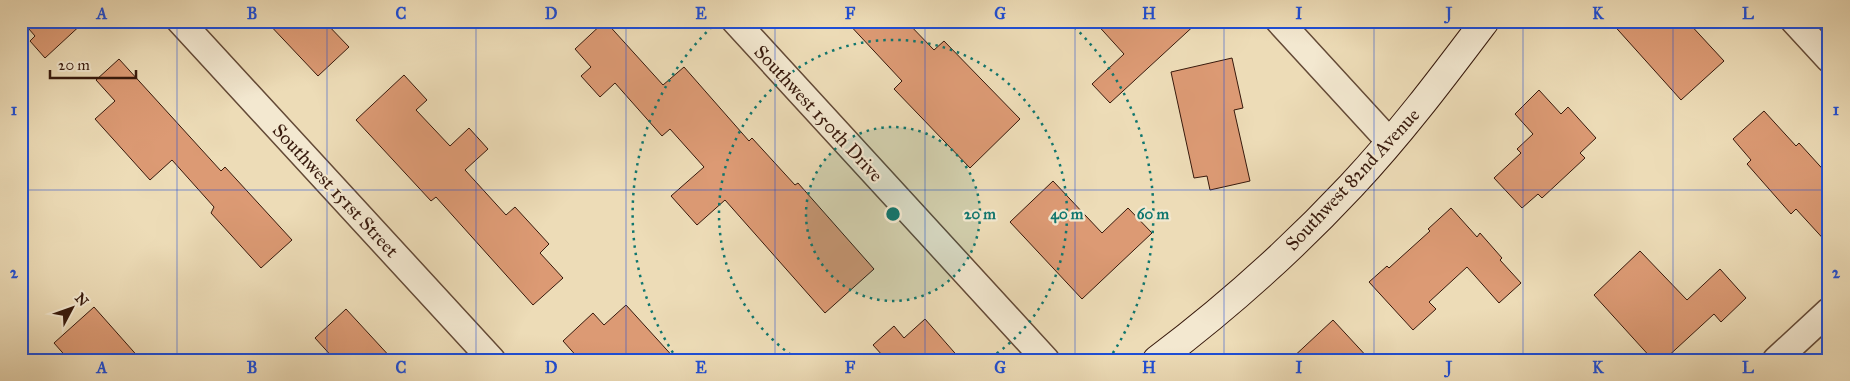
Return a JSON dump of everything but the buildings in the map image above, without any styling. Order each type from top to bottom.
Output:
[{"type":"street","name":"Southwest 151st Street","points":[[180,21],[492,360]]},
{"type":"street","name":"Southwest 150th Drive","points":[[735,21],[1046,360]]},
{"type":"street","points":[[1279,21],[1390,142]]},
{"type":"street","name":"Southwest 82nd Avenue","points":[[1157,360],[1199,328],[1294,243],[1352,185],[1429,95],[1485,21]]},
{"type":"street","points":[[1794,21],[1829,59]]},
{"type":"street","points":[[1776,360],[1829,311]]}]
